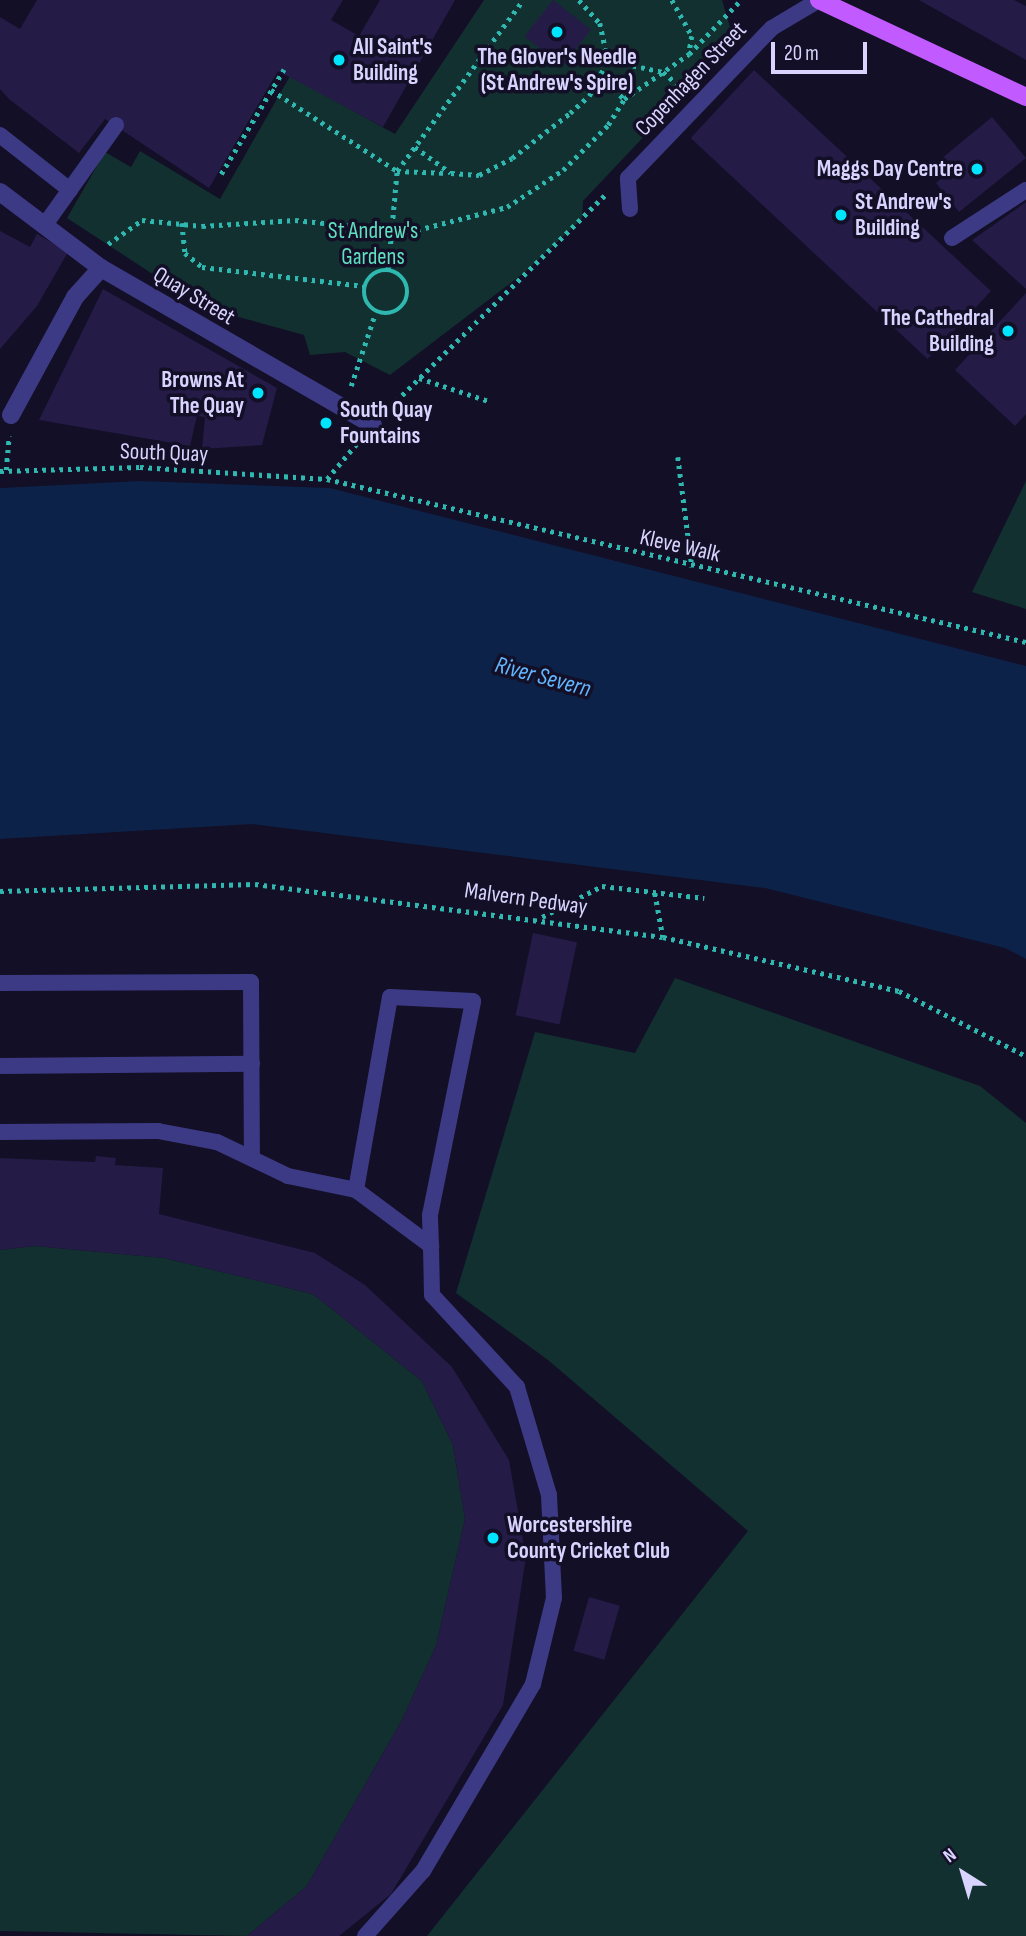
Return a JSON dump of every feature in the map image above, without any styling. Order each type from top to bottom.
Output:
[{"type":"main road","points":[[819,0],[1026,97]]},
{"type":"street","name":"Quay Street","points":[[0,192],[98,265],[373,425]]},
{"type":"street","points":[[10,415],[75,297],[98,265]]},
{"type":"lane","name":"Copenhagen Street","points":[[628,178],[772,28],[819,0]]},
{"type":"lane","points":[[44,226],[116,125]]},
{"type":"lane","points":[[0,135],[70,190]]},
{"type":"lane","points":[[628,178],[631,209]]},
{"type":"lane","points":[[952,238],[1026,190]]},
{"type":"lane","points":[[0,982],[251,982],[251,1154]]},
{"type":"lane","points":[[356,1190],[390,997],[473,1001],[430,1215],[432,1295],[517,1387],[550,1495],[554,1598],[533,1684],[423,1871],[365,1936]]},
{"type":"lane","points":[[0,1066],[252,1064]]},
{"type":"lane","points":[[0,1132],[158,1131],[251,1154],[288,1176],[356,1190],[431,1246]]},
{"type":"path","points":[[375,314],[396,313],[408,301],[407,286],[388,269],[387,229],[397,171],[523,0]]},
{"type":"path","points":[[271,90],[397,171],[479,175],[512,158],[589,96],[602,77],[608,60],[600,23],[579,0]]},
{"type":"path","points":[[672,0],[692,36],[689,54]]},
{"type":"path","points":[[98,265],[125,227],[142,220],[182,223],[295,220],[387,229],[430,229],[507,207],[584,151],[624,99],[689,54],[741,0]]},
{"type":"path","points":[[608,60],[643,73],[663,72],[687,92]]},
{"type":"path","points":[[220,174],[284,69]]},
{"type":"path","points":[[602,77],[624,99]]},
{"type":"path","points":[[415,148],[451,173]]},
{"type":"path","points":[[327,479],[373,425],[583,211],[628,178]]},
{"type":"path","points":[[182,223],[184,253],[202,267],[364,286],[388,269]]},
{"type":"path","points":[[360,360],[375,314],[364,286]]},
{"type":"path","points":[[419,378],[491,402]]},
{"type":"path","points":[[3,470],[10,415]]},
{"type":"path","points":[[678,457],[692,567]]},
{"type":"path","name":"South Quay","points":[[3,470],[140,467],[327,479]]},
{"type":"path","name":"Kleve Walk","points":[[327,479],[692,567],[1026,642]]},
{"type":"path","name":"Malvern Pedway","points":[[0,891],[255,884],[540,918],[663,937],[899,991],[1026,1056]]},
{"type":"path","points":[[540,918],[602,886],[704,898]]},
{"type":"path","points":[[655,893],[663,937]]},
{"type":"green space","name":"St Andrew's Gardens","points":[[484,0],[722,0],[734,41],[583,201],[582,219],[525,272],[390,375],[345,352],[310,355],[304,335],[203,307],[67,218],[105,152],[131,167],[140,151],[220,199],[290,76],[395,134]]},
{"type":"green space","points":[[1026,481],[1026,609],[972,592]]},
{"type":"green space","points":[[675,978],[980,1086],[1026,1123],[1026,1936],[427,1936],[748,1531],[548,1360],[456,1293],[535,1032],[635,1053]]},
{"type":"green space","points":[[35,1246],[164,1258],[313,1294],[422,1381],[453,1445],[465,1519],[436,1646],[402,1720],[307,1886],[247,1936],[0,1931],[0,1250]]},
{"type":"water","name":"River Severn","points":[[140,481],[330,488],[1026,666],[1026,959],[1005,948],[765,888],[252,824],[0,839],[0,488]]},
{"type":"building","points":[[37,0],[343,0],[331,20],[359,36],[380,0],[455,0],[383,127],[278,71],[209,188],[105,119],[79,153],[9,99],[0,89],[0,17],[20,29]]},
{"type":"building","name":"The Glover's Needle (St Andrew's Spire)","points":[[553,0],[591,30],[563,66],[525,36]]},
{"type":"building","points":[[919,0],[1014,0],[1026,6],[1026,60]]},
{"type":"building","name":"St Andrew's Building","points":[[754,70],[991,291],[928,359],[691,138]]},
{"type":"building","name":"Maggs Day Centre","points":[[992,117],[1026,158],[959,212],[936,183],[946,174],[936,163]]},
{"type":"building","name":"The Cathedral Building","points":[[1026,202],[1026,289],[972,240]]},
{"type":"building","points":[[0,231],[30,247],[37,234],[68,252],[37,306],[0,349]]},
{"type":"building","points":[[103,289],[277,388],[262,445],[202,449],[205,417],[197,416],[190,446],[39,420]]},
{"type":"building","name":"The Cathedral Building","points":[[1026,293],[1026,414],[1015,426],[955,370]]},
{"type":"building","points":[[533,933],[577,942],[560,1025],[516,1015]]},
{"type":"building","name":"Worcestershire County Cricket Club","points":[[96,1156],[116,1158],[115,1165],[163,1168],[159,1214],[315,1253],[365,1285],[452,1367],[509,1460],[526,1557],[503,1705],[391,1894],[339,1936],[247,1936],[307,1886],[402,1720],[436,1646],[465,1519],[453,1445],[422,1381],[313,1294],[164,1258],[35,1246],[0,1250],[0,1158],[95,1162]]},
{"type":"building","points":[[589,1597],[620,1606],[604,1660],[574,1651]]},
{"type":"place","name":"The Glover's Needle (St Andrew's Spire)","points":[[557,32]]},
{"type":"place","name":"All Saint's Building","points":[[339,60]]},
{"type":"place","name":"Maggs Day Centre","points":[[977,169]]},
{"type":"place","name":"St Andrew's Building","points":[[841,215]]},
{"type":"place","name":"The Cathedral Building","points":[[1008,331]]},
{"type":"place","name":"Browns At The Quay","points":[[258,393]]},
{"type":"place","name":"South Quay Fountains","points":[[326,423]]},
{"type":"place","name":"Worcestershire County Cricket Club","points":[[493,1538]]}]
